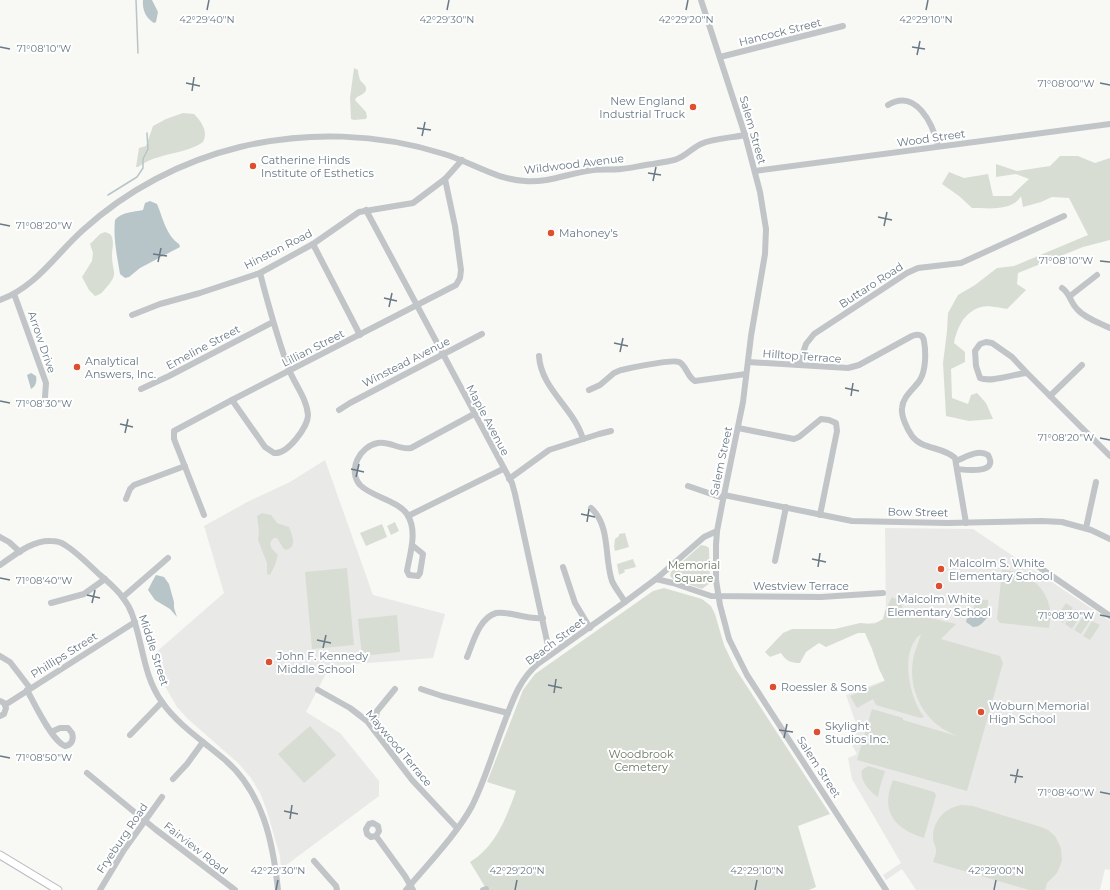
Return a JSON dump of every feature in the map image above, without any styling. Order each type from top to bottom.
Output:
[{"type":"main road","points":[[0,855],[58,890]]},
{"type":"street","name":"Salem Street","points":[[702,2],[745,135],[762,202],[767,235],[764,262],[755,310],[743,402],[717,531],[716,564],[718,595],[729,639],[744,669],[886,890]]},
{"type":"street","name":"Hancock Street","points":[[720,57],[843,26]]},
{"type":"street","points":[[888,105],[901,100],[917,106],[925,114],[936,136],[938,146]]},
{"type":"street","name":"Wood Street","points":[[755,171],[1110,124]]},
{"type":"street","name":"Wildwood Avenue","points":[[0,300],[14,294],[32,282],[83,230],[121,200],[176,169],[222,152],[254,144],[305,137],[343,136],[372,138],[432,150],[462,160],[506,178],[520,181],[535,181],[590,171],[621,169],[672,160],[682,157],[704,143],[745,135]]},
{"type":"street","name":"Hinston Road","points":[[132,315],[160,304],[206,291],[260,273],[313,244],[354,214],[366,210],[413,203],[445,179],[462,160]]},
{"type":"street","name":"Lillian Street","points":[[185,466],[174,438],[174,432],[177,429],[454,286],[459,280],[461,271],[445,179]]},
{"type":"street","name":"Maple Avenue","points":[[366,210],[515,494],[550,655]]},
{"type":"street","name":"Buttaro Road","points":[[799,365],[806,344],[814,334],[907,273],[918,268],[955,264],[966,261],[1064,216]]},
{"type":"street","points":[[313,244],[360,335]]},
{"type":"street","points":[[232,400],[268,450],[275,454],[283,452],[288,448],[304,428],[308,416],[305,404],[290,371],[273,322],[260,273]]},
{"type":"street","points":[[1070,296],[1097,275]]},
{"type":"street","points":[[1062,288],[1070,296],[1075,307],[1080,312],[1110,328]]},
{"type":"street","name":"Arrow Drive","points":[[14,294],[46,382],[45,397]]},
{"type":"street","name":"Emeline Street","points":[[141,388],[168,376],[273,322]]},
{"type":"street","name":"Winstead Avenue","points":[[340,410],[349,403],[482,334]]},
{"type":"street","name":"Hilltop Terrace","points":[[748,362],[853,368],[903,340],[920,335],[924,342],[923,372],[919,382],[903,401],[902,413],[911,434],[916,440],[922,444],[946,452],[954,457],[956,461]]},
{"type":"street","points":[[1026,373],[992,379],[980,378],[975,361],[976,348],[982,343],[992,343],[1012,357],[1026,373],[1110,456]]},
{"type":"street","points":[[539,356],[540,367],[544,377],[578,426],[583,439]]},
{"type":"street","points":[[589,390],[600,385],[614,373],[621,370],[672,361],[678,362],[682,365],[691,378],[695,381],[746,374]]},
{"type":"street","points":[[1050,396],[1082,365]]},
{"type":"street","points":[[412,545],[424,554],[418,576],[409,575],[407,572],[413,538],[408,516],[400,508],[366,490],[358,483],[355,475],[357,459],[367,447],[380,442],[401,448],[411,448],[474,414]]},
{"type":"street","points":[[738,428],[794,439],[799,437],[820,419],[827,419],[836,423],[837,431],[820,514]]},
{"type":"street","points":[[509,480],[547,451],[611,431]]},
{"type":"street","points":[[957,469],[976,471],[983,469],[989,466],[990,458],[987,454],[981,452],[956,461],[957,469],[966,523]]},
{"type":"street","points":[[126,499],[130,489],[134,486],[185,466],[204,515]]},
{"type":"street","points":[[408,516],[503,470]]},
{"type":"street","points":[[1086,528],[1096,482]]},
{"type":"street","name":"Bow Street","points":[[688,486],[724,497],[786,507],[854,521],[966,523],[1048,521],[1086,528],[1110,539]]},
{"type":"street","points":[[775,561],[786,507]]},
{"type":"street","points":[[591,508],[598,517],[602,528],[606,542],[612,581],[625,602]]},
{"type":"street","name":"Beach Street","points":[[406,890],[412,887],[469,810],[479,790],[516,693],[526,676],[535,666],[590,628],[656,579],[704,538],[717,531]]},
{"type":"street","points":[[0,537],[9,542],[20,552]]},
{"type":"street","name":"Middle Street","points":[[0,565],[36,543],[50,541],[60,542],[105,579],[123,597],[135,622],[147,670],[162,702],[171,713],[236,770],[253,794],[262,813],[274,857],[278,890]]},
{"type":"street","points":[[123,597],[168,558]]},
{"type":"street","points":[[1036,565],[1110,616]]},
{"type":"street","points":[[563,567],[575,603],[590,628]]},
{"type":"street","points":[[51,603],[84,594],[105,579]]},
{"type":"street","name":"Westview Terrace","points":[[656,579],[710,595],[821,597],[883,593]]},
{"type":"street","points":[[467,657],[485,620],[493,614],[501,612],[534,618],[543,618]]},
{"type":"street","name":"Phillips Street","points":[[0,716],[5,712],[2,703],[29,689],[135,622]]},
{"type":"street","points":[[0,656],[10,662],[29,689],[51,732]]},
{"type":"street","points":[[374,730],[377,711],[395,689]]},
{"type":"street","points":[[421,689],[508,713]]},
{"type":"street","name":"Maywood Terrace","points":[[318,690],[357,713],[367,721],[412,780],[457,828]]},
{"type":"street","points":[[130,735],[162,702]]},
{"type":"street","points":[[173,778],[187,764],[203,742]]},
{"type":"street","name":"Fairview Road","points":[[88,773],[145,821],[235,890]]},
{"type":"street","name":"Fryeburg Road","points":[[100,890],[117,862],[162,797]]},
{"type":"street","points":[[376,836],[412,887]]},
{"type":"street","points":[[314,861],[336,886],[337,890]]},
{"type":"shaded area","points":[[143,0],[152,0],[158,12],[156,22],[154,23],[151,21],[147,16],[143,7]]},
{"type":"shaded area","points":[[150,201],[157,204],[168,231],[180,247],[140,268],[129,277],[125,278],[120,274],[115,240],[115,220],[124,214],[143,210],[145,203]]},
{"type":"shaded area","points":[[31,373],[36,376],[36,380],[35,385],[31,389],[27,375]]},
{"type":"shaded area","name":"John F. Kennedy Middle School","points":[[325,460],[373,595],[445,614],[433,658],[330,666],[306,712],[340,733],[379,781],[379,796],[281,869],[280,856],[260,793],[251,778],[238,763],[188,719],[177,707],[162,681],[154,654],[224,593],[204,526],[249,501],[290,482]]},
{"type":"shaded area","name":"Woburn Memorial High School","points":[[885,528],[973,529],[1110,621],[1110,870],[1105,869],[1100,890],[916,890],[902,869],[886,880],[883,875],[901,863],[852,779],[848,758],[857,754],[852,745],[858,729],[846,695],[885,680],[874,651],[870,623],[886,621]]},
{"type":"shaded area","points":[[156,575],[164,577],[169,584],[177,617],[170,609],[155,600],[148,590]]},
{"type":"shaded area","points":[[975,613],[987,613],[988,616],[980,625],[973,627],[966,622],[968,617]]},
{"type":"green space","points":[[354,68],[358,70],[360,80],[366,88],[364,93],[355,100],[366,112],[366,119],[351,119],[350,98]]},
{"type":"green space","points":[[183,113],[194,114],[199,120],[205,131],[205,138],[203,142],[188,149],[154,159],[136,167],[139,148],[146,146],[153,126],[166,119]]},
{"type":"green space","points":[[1060,156],[1078,156],[1095,163],[1110,158],[1110,240],[1083,247],[1018,273],[1017,284],[1026,290],[1007,309],[984,306],[975,309],[962,321],[954,343],[965,352],[965,362],[951,369],[952,398],[968,404],[971,395],[977,393],[986,403],[993,419],[969,421],[946,416],[943,363],[948,313],[958,295],[975,285],[997,268],[1014,266],[1088,235],[1069,198],[1052,197],[1023,207],[1021,196],[1012,205],[1005,207],[972,208],[959,196],[942,184],[949,172],[964,178],[988,174],[993,196],[1011,196],[1029,179],[1016,174],[996,177],[996,164],[1017,171],[1050,166]]},
{"type":"green space","points":[[105,232],[112,236],[112,261],[114,276],[103,292],[95,296],[89,290],[82,277],[92,261],[93,253],[90,244],[100,234]]},
{"type":"green space","points":[[262,513],[271,515],[277,523],[289,527],[293,540],[292,546],[286,550],[277,538],[272,540],[270,545],[278,555],[270,575],[267,574],[267,563],[258,540],[259,531],[257,516]]},
{"type":"green space","points":[[395,522],[399,531],[391,535],[387,526]]},
{"type":"green space","points":[[382,524],[387,537],[366,546],[360,533]]},
{"type":"green space","points":[[625,533],[629,547],[615,551],[615,539],[619,536],[619,534]]},
{"type":"green space","name":"Memorial Square","points":[[701,545],[709,548],[710,583],[702,589],[673,579],[670,576],[671,572]]},
{"type":"green space","points":[[633,559],[636,567],[624,570],[625,572],[619,575],[617,564]]},
{"type":"green space","points":[[347,568],[354,645],[312,649],[305,572]]},
{"type":"green space","points":[[1002,570],[1019,573],[1026,576],[1044,593],[1050,609],[1049,628],[1000,623],[997,619]]},
{"type":"green space","name":"Woodbrook Cemetery","points":[[664,588],[702,599],[711,606],[715,614],[724,645],[735,668],[830,814],[798,826],[816,887],[809,890],[487,890],[470,862],[487,848],[499,831],[516,791],[487,782],[523,690],[535,674],[653,591]]},
{"type":"green space","points":[[892,597],[900,601],[904,612],[956,624],[941,639],[1000,656],[1003,663],[967,791],[857,760],[872,709],[957,736],[935,723],[928,716],[918,701],[913,683],[912,664],[921,634],[914,641],[908,662],[914,698],[924,717],[920,718],[876,705],[873,699],[857,708],[850,696],[885,681],[865,633],[858,633],[826,647],[819,643],[806,652],[800,663],[789,661],[781,653],[770,657],[765,652],[783,633],[792,629],[835,629],[860,623],[874,624],[883,619]]},
{"type":"green space","points":[[974,599],[988,600],[988,608],[974,611]]},
{"type":"green space","points":[[1066,603],[1073,608],[1063,623],[1056,618]]},
{"type":"green space","points":[[1075,609],[1082,613],[1072,629],[1065,624]]},
{"type":"green space","points":[[397,615],[400,652],[362,656],[358,619]]},
{"type":"green space","points":[[1084,615],[1091,619],[1081,634],[1074,630]]},
{"type":"green space","points":[[1092,621],[1100,625],[1090,640],[1083,636]]},
{"type":"green space","points":[[310,726],[336,755],[304,783],[278,754]]},
{"type":"green space","points":[[868,766],[885,771],[878,797],[869,789],[862,778],[862,770]]},
{"type":"green space","points":[[893,780],[934,792],[936,795],[924,838],[905,830],[892,817],[889,810],[888,801],[889,791]]},
{"type":"green space","points":[[962,805],[973,806],[1041,827],[1048,830],[1055,836],[1061,848],[1062,861],[1057,873],[1047,883],[1045,890],[1029,890],[933,862],[936,854],[933,837],[935,825],[942,815],[951,808]]},
{"type":"waterway","points":[[136,0],[138,53]]},
{"type":"waterway","points":[[108,195],[137,177],[143,168],[143,159],[148,149],[147,133]]},
{"type":"place","name":"New England Industrial Truck","points":[[693,107]]},
{"type":"place","name":"Catherine Hinds Institute of Esthetics","points":[[253,166]]},
{"type":"place","name":"Mahoney's","points":[[551,233]]},
{"type":"place","name":"Analytical Answers, Inc.","points":[[77,367]]},
{"type":"place","name":"Malcolm S. White Elementary School","points":[[941,569]]},
{"type":"place","name":"Malcolm White Elementary School","points":[[939,586]]},
{"type":"place","name":"John F. Kennedy Middle School","points":[[269,662]]},
{"type":"place","name":"Roessler & Sons","points":[[773,687]]},
{"type":"place","name":"Woburn Memorial High School","points":[[981,712]]},
{"type":"place","name":"Skylight Studios Inc.","points":[[817,732]]}]
